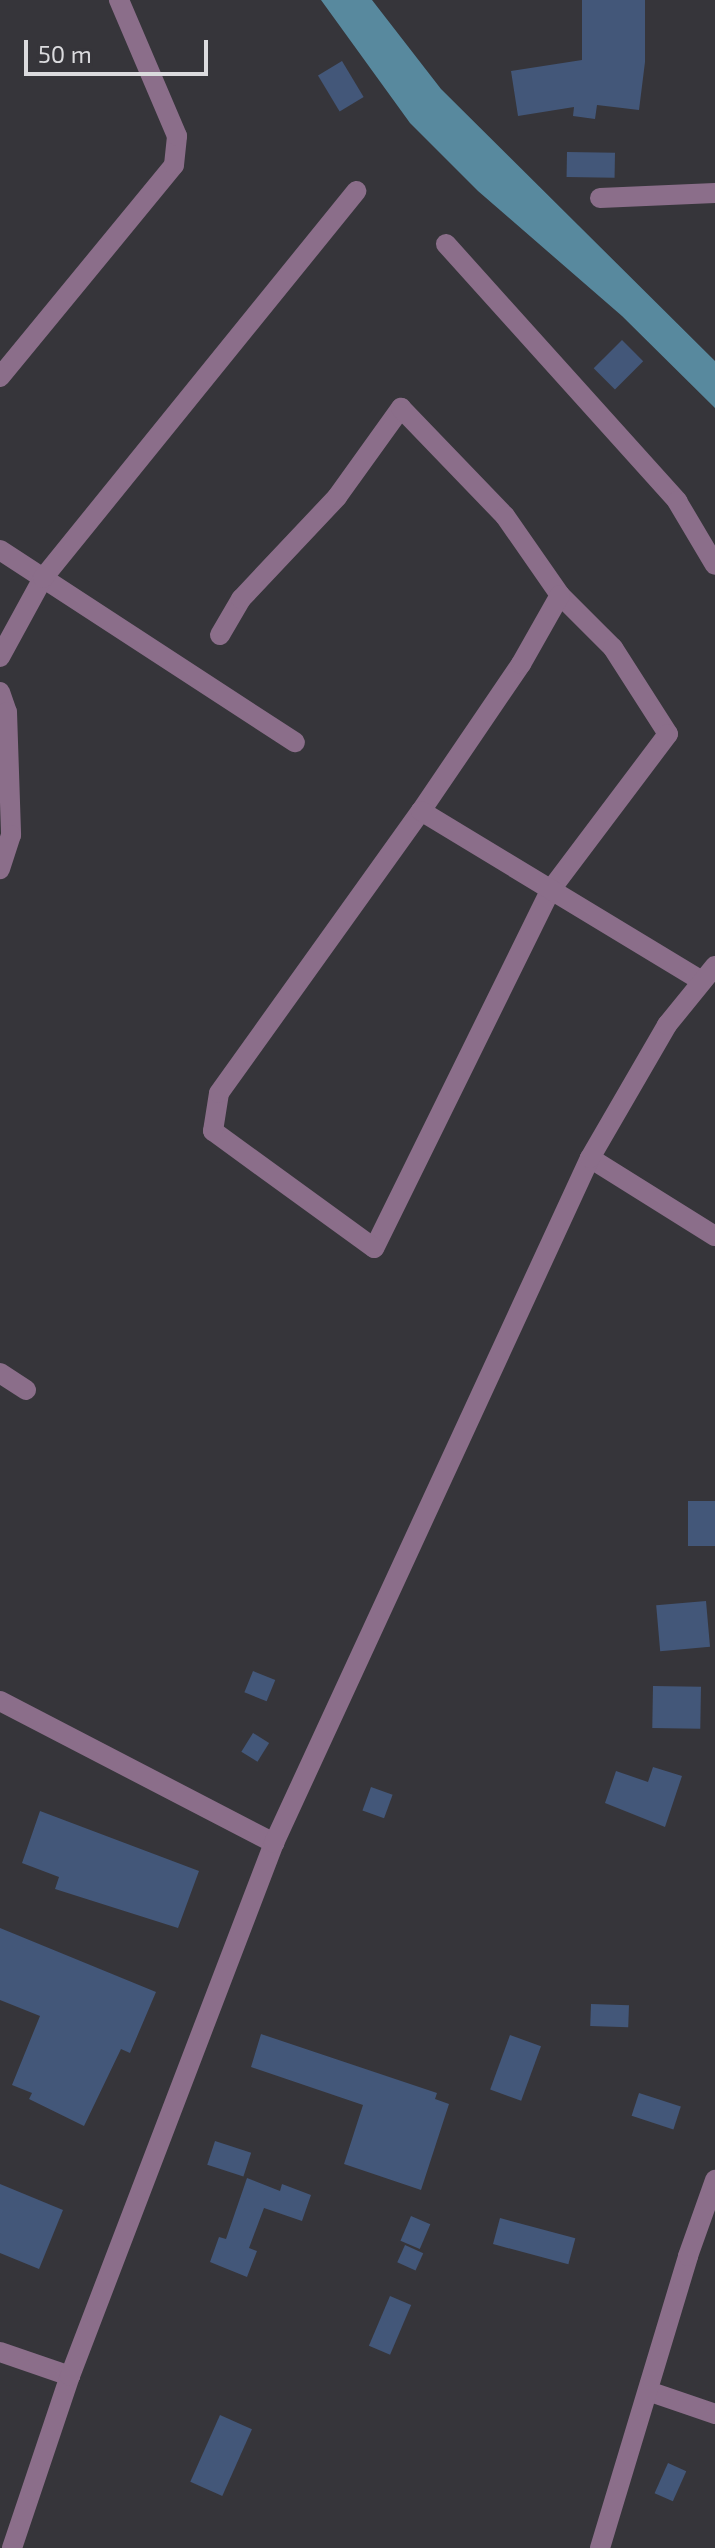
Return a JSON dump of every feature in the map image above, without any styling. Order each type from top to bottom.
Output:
[{"type":"street","points":[[0,377],[174,165],[177,136],[119,0]]},
{"type":"street","points":[[0,657],[43,578],[356,191]]},
{"type":"street","points":[[600,198],[715,193]]},
{"type":"street","points":[[446,244],[677,501],[715,565]]},
{"type":"street","points":[[220,635],[241,599],[337,497],[401,408],[505,516],[560,595],[613,648],[668,734],[551,889],[374,1248],[213,1131],[219,1093],[421,811],[521,664],[560,595]]},
{"type":"street","points":[[0,550],[295,742]]},
{"type":"street","points":[[0,692],[7,712],[11,835],[0,869]]},
{"type":"street","points":[[12,2548],[70,2376],[274,1843],[590,1158],[667,1025],[708,974],[551,889],[421,811]]},
{"type":"street","points":[[590,1158],[715,1236]]},
{"type":"street","points":[[0,1373],[26,1390]]},
{"type":"street","points":[[0,1701],[274,1843]]},
{"type":"street","points":[[600,2548],[715,2180]]},
{"type":"street","points":[[0,2352],[70,2376]]},
{"type":"street","points":[[648,2391],[715,2414]]},
{"type":"water","points":[[321,0],[372,0],[441,89],[715,361],[715,408],[622,316],[478,191],[410,123]]},
{"type":"building","points":[[582,0],[645,0],[645,62],[639,110],[597,105],[595,119],[573,116],[574,107],[518,116],[511,71],[582,60]]},
{"type":"building","points":[[342,61],[364,97],[340,111],[318,75]]},
{"type":"building","points":[[567,152],[615,153],[615,178],[567,177]]},
{"type":"building","points":[[622,340],[643,361],[615,389],[594,368]]},
{"type":"building","points":[[688,1501],[715,1501],[715,1546],[688,1546]]},
{"type":"building","points":[[706,1601],[710,1647],[660,1651],[656,1605]]},
{"type":"building","points":[[253,1671],[275,1680],[267,1701],[244,1692]]},
{"type":"building","points":[[653,1686],[701,1687],[700,1729],[652,1728]]},
{"type":"building","points":[[253,1733],[269,1743],[257,1762],[241,1752]]},
{"type":"building","points":[[653,1767],[682,1776],[665,1827],[605,1803],[616,1771],[648,1782]]},
{"type":"building","points":[[371,1787],[393,1795],[384,1818],[362,1810]]},
{"type":"building","points":[[40,1811],[199,1871],[178,1928],[55,1889],[59,1877],[22,1863]]},
{"type":"building","points":[[0,1928],[156,1992],[130,2053],[121,2049],[84,2126],[29,2099],[32,2093],[12,2085],[40,2016],[0,2000]]},
{"type":"building","points":[[591,2004],[629,2005],[628,2027],[590,2026]]},
{"type":"building","points":[[261,2034],[437,2093],[435,2099],[449,2104],[421,2190],[344,2164],[363,2105],[251,2067]]},
{"type":"building","points":[[510,2035],[541,2046],[521,2101],[490,2090]]},
{"type":"building","points":[[639,2093],[681,2107],[673,2129],[632,2116]]},
{"type":"building","points":[[215,2141],[251,2153],[243,2177],[207,2165]]},
{"type":"building","points":[[247,2178],[280,2191],[282,2184],[311,2195],[302,2221],[264,2208],[249,2248],[257,2251],[247,2277],[210,2262],[219,2237],[226,2239]]},
{"type":"building","points":[[0,2184],[63,2210],[39,2269],[0,2253]]},
{"type":"building","points":[[411,2216],[430,2224],[420,2249],[400,2241]]},
{"type":"building","points":[[500,2218],[575,2238],[568,2264],[493,2244]]},
{"type":"building","points":[[405,2245],[423,2253],[416,2270],[397,2262]]},
{"type":"building","points":[[390,2296],[411,2305],[390,2355],[369,2346]]},
{"type":"building","points":[[220,2415],[252,2429],[222,2496],[190,2482]]},
{"type":"building","points":[[668,2463],[686,2471],[673,2501],[655,2493]]}]
